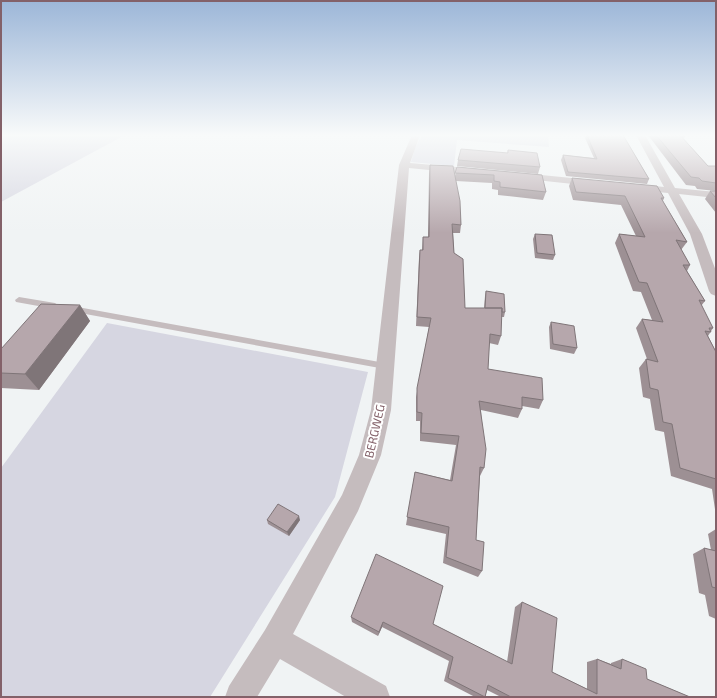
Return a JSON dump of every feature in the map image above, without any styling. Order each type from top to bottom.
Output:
[{"type":"street","name":"BERGWEG","points":[[240,697],[274,640],[350,503],[370,455],[381,410],[404,168]]},
{"type":"street","points":[[432,168],[491,173]]},
{"type":"street","points":[[659,168],[696,234],[716,291]]},
{"type":"street","points":[[514,175],[601,184]]},
{"type":"street","points":[[625,186],[716,194]]},
{"type":"street","points":[[274,640],[375,697]]},
{"type":"lane","points":[[19,300],[385,366]]},
{"type":"shaded area","points":[[1,168],[65,168],[1,202]]},
{"type":"shaded area","points":[[107,323],[368,372],[335,497],[210,697],[1,697],[1,468]]},
{"type":"building","points":[[430,168],[453,168],[460,201],[461,225],[452,224],[454,253],[463,259],[465,308],[502,308],[501,336],[490,334],[488,369],[542,378],[543,400],[522,397],[522,409],[479,401],[486,449],[484,468],[480,467],[476,540],[484,542],[482,571],[446,557],[449,527],[407,517],[415,472],[452,481],[459,436],[421,433],[422,413],[417,412],[417,388],[431,318],[417,317],[420,250],[423,250],[423,237],[429,237]]},
{"type":"building","points":[[457,168],[463,168],[542,175],[546,192],[500,187],[500,182],[494,181],[494,175],[455,173]]},
{"type":"building","points":[[567,168],[642,168],[649,179],[568,172]]},
{"type":"building","points":[[683,168],[716,168],[716,183],[702,181],[699,178],[691,177]]},
{"type":"building","points":[[572,178],[657,186],[664,198],[661,198],[687,242],[676,240],[690,265],[683,265],[705,301],[699,300],[713,328],[709,328],[711,332],[705,331],[716,352],[716,479],[680,468],[672,424],[663,422],[658,390],[650,388],[646,359],[658,362],[642,319],[663,322],[647,283],[639,282],[619,234],[645,237],[625,196],[576,192]]},
{"type":"building","points":[[710,191],[716,191],[716,198]]},
{"type":"building","points":[[535,234],[552,235],[555,255],[537,253]]},
{"type":"building","points":[[486,291],[504,294],[505,312],[502,312],[502,308],[485,308]]},
{"type":"building","points":[[41,304],[80,305],[25,374],[1,373],[1,349]]},
{"type":"building","points":[[551,322],[574,326],[577,348],[553,344]]},
{"type":"building","points":[[278,504],[299,516],[287,532],[267,520]]},
{"type":"building","points":[[704,548],[716,551],[716,588],[712,587]]},
{"type":"building","points":[[376,554],[443,586],[433,624],[512,664],[522,602],[557,618],[552,672],[597,694],[597,659],[621,669],[622,659],[646,669],[647,679],[690,697],[511,697],[488,685],[485,697],[448,678],[453,657],[383,622],[379,632],[351,617]]}]
